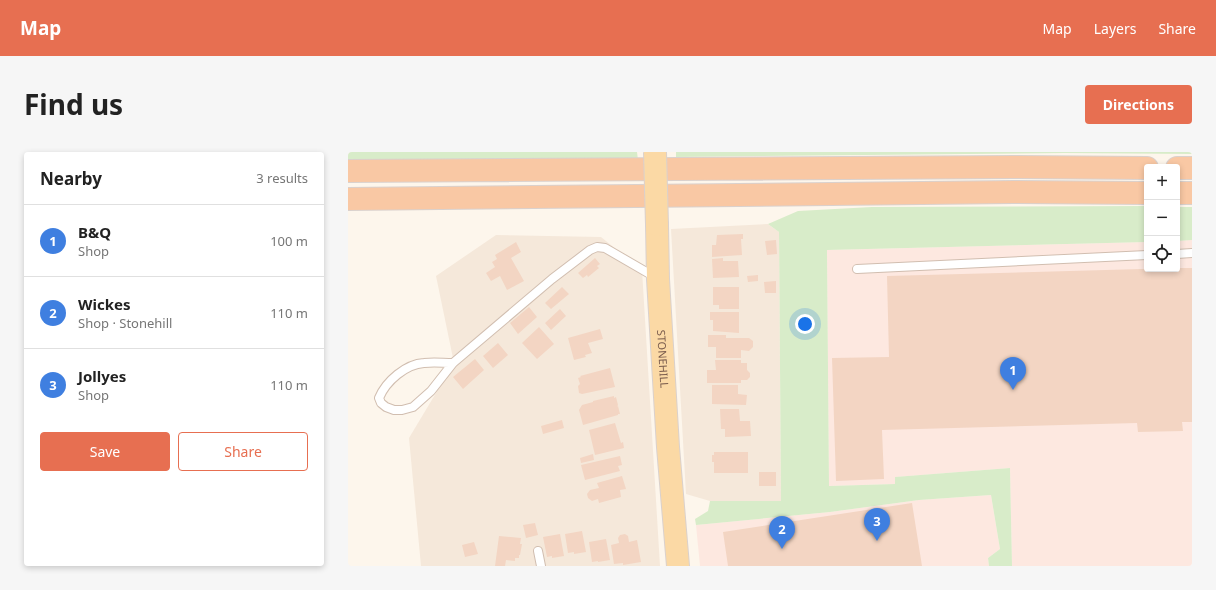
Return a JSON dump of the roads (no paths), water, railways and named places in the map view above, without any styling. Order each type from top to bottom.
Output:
[{"type":"highway","points":[[348,171],[1006,167],[1144,168]]},
{"type":"highway","points":[[1180,168],[1192,168]]},
{"type":"highway","points":[[348,200],[991,193],[1144,193]]},
{"type":"highway","points":[[1180,193],[1192,193]]},
{"type":"main road","name":"STONEHILL","points":[[655,152],[658,279],[668,447],[678,566]]},
{"type":"lane","points":[[453,363],[423,363],[399,373],[382,389],[379,398],[381,403],[394,410],[402,410],[412,407],[431,390],[453,363],[590,250],[597,247],[605,248],[658,279]]},
{"type":"lane","points":[[1180,254],[1192,253]]},
{"type":"lane","points":[[857,269],[1144,255]]},
{"type":"lane","points":[[538,551],[541,566]]},
{"type":"place","name":"B&Q","points":[[1013,390]]},
{"type":"place","name":"Jollyes","points":[[877,541]]},
{"type":"place","name":"Wickes","points":[[782,549]]}]
